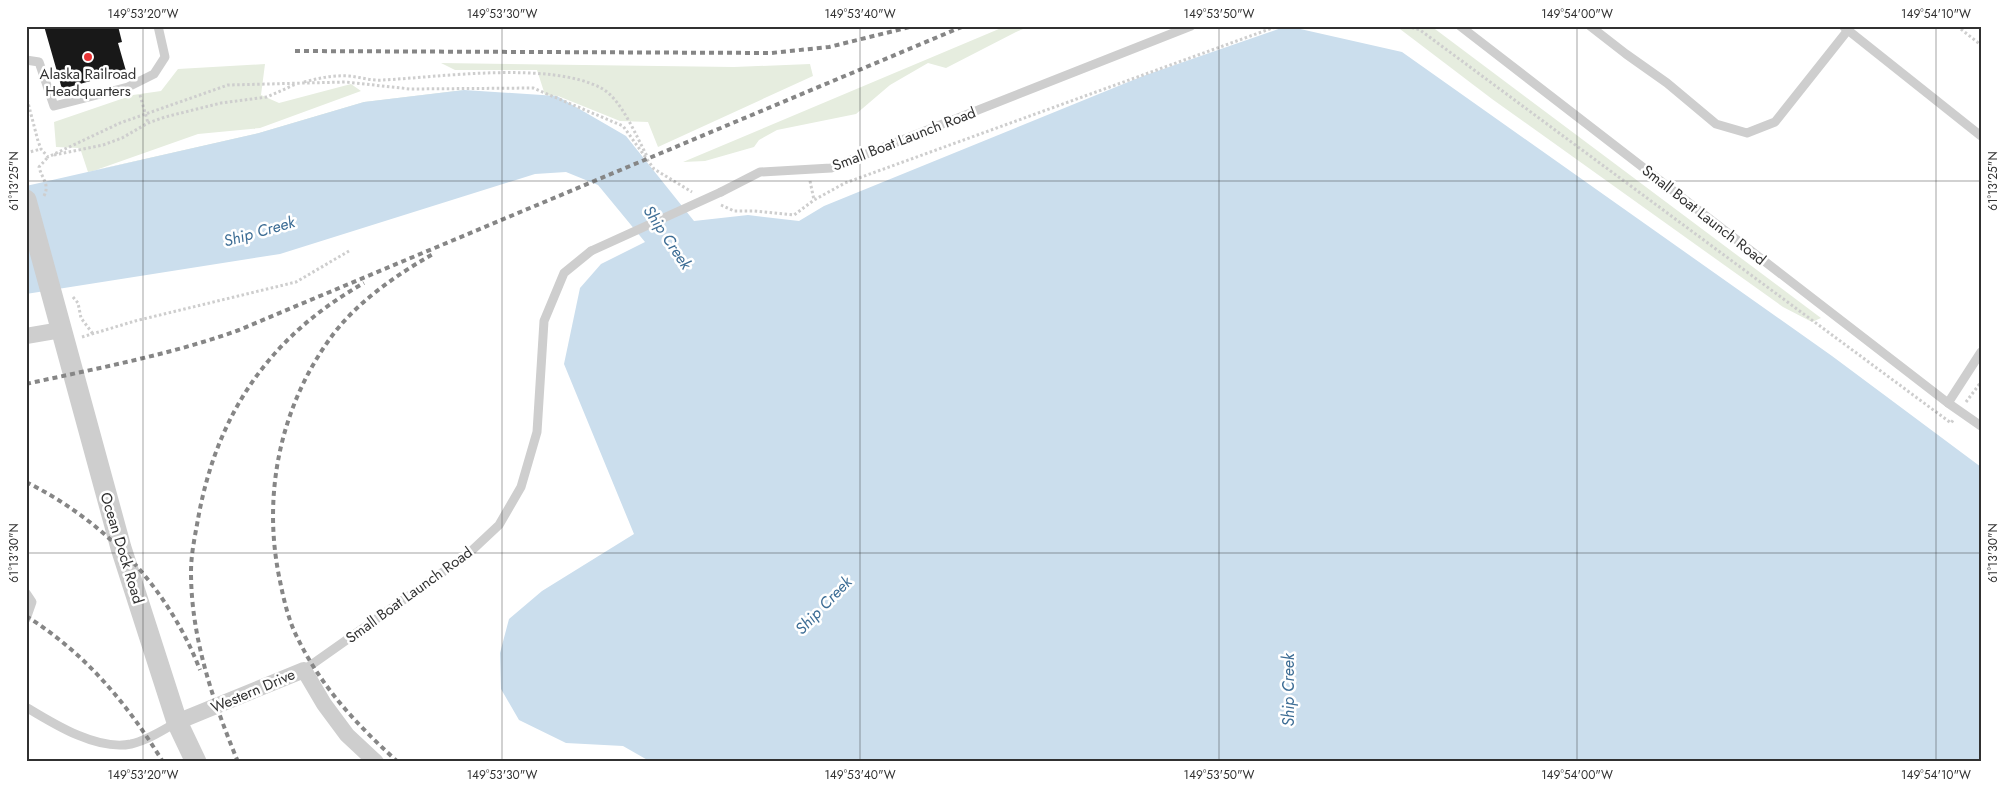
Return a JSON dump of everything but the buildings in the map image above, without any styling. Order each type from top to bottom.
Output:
[{"type":"street","name":"Ocean Dock Road","points":[[26,200],[64,299],[69,329],[121,548],[177,722],[196,762]]},
{"type":"street","points":[[26,336],[69,329]]},
{"type":"street","name":"Western Drive","points":[[177,722],[304,670],[324,704],[348,735],[376,762]]},
{"type":"lane","points":[[26,60],[39,62],[54,106],[128,87],[154,74],[165,57],[158,26]]},
{"type":"lane","name":"Small Boat Launch Road","points":[[304,670],[467,555],[499,524],[521,487],[537,432],[544,321],[564,273],[590,251],[721,192],[760,172],[831,168],[1191,26]]},
{"type":"lane","name":"Small Boat Launch Road","points":[[1460,26],[1948,403],[1981,426]]},
{"type":"lane","points":[[1590,26],[1667,82],[1716,124],[1747,133],[1775,122],[1845,28],[1981,136]]},
{"type":"lane","points":[[1948,403],[1981,352]]},
{"type":"lane","points":[[26,593],[32,602],[26,619]]},
{"type":"lane","points":[[26,707],[52,723],[83,737],[110,743],[130,744],[148,738],[177,722]]},
{"type":"path","points":[[717,203],[734,211],[754,210],[794,215],[814,200],[845,183],[1278,26]]},
{"type":"path","points":[[1407,26],[1420,30],[1951,423],[1956,416]]},
{"type":"path","points":[[1957,26],[1981,45]]},
{"type":"path","points":[[48,157],[103,145],[122,138],[148,123],[221,103],[267,97],[298,83],[327,77],[348,76],[380,80],[470,74],[533,73],[576,78],[602,88],[619,104],[654,169]]},
{"type":"path","points":[[43,175],[39,167],[48,157],[120,123],[228,85],[346,82],[410,89],[533,88],[623,126],[654,169],[666,178],[699,195]]},
{"type":"path","points":[[137,83],[148,123]]},
{"type":"path","points":[[26,95],[41,149],[48,157]]},
{"type":"path","points":[[26,153],[41,149]]},
{"type":"path","points":[[808,169],[814,200]]},
{"type":"path","points":[[69,329],[80,338],[135,320],[296,282],[349,251]]},
{"type":"path","points":[[64,299],[78,303],[81,318],[93,334]]},
{"type":"path","points":[[1961,410],[1981,382]]},
{"type":"shaded area","points":[[1006,26],[1030,26],[946,68],[928,63],[890,85],[856,114],[777,130],[759,140],[754,147],[705,161],[683,162]]},
{"type":"shaded area","points":[[1396,26],[1431,26],[1821,318],[1812,322],[1783,307],[1492,99]]},
{"type":"shaded area","points":[[441,63],[734,67],[810,64],[813,76],[658,147],[648,122],[620,121],[558,96],[545,95],[537,70],[455,70]]},
{"type":"shaded area","points":[[265,64],[261,95],[279,103],[351,84],[361,91],[260,128],[198,134],[96,170],[259,133],[364,102],[464,90],[88,172],[80,148],[56,147],[54,122],[133,95],[161,91],[178,69]]},
{"type":"water","name":"Ship Creek","points":[[1287,26],[1402,52],[1832,356],[1981,467],[1981,762],[651,762],[623,746],[566,743],[519,720],[501,689],[500,653],[509,619],[542,591],[634,534],[564,364],[580,288],[601,264],[645,242],[598,185],[566,172],[535,174],[280,254],[26,294],[26,186],[259,133],[364,102],[464,90],[557,96],[626,136],[694,221],[748,215],[799,221],[824,206],[1143,76]]},
{"type":"railway","points":[[295,51],[771,53],[829,47],[914,26]]},
{"type":"railway","points":[[26,384],[160,354],[239,330],[964,26]]},
{"type":"railway","points":[[398,762],[355,720],[330,690],[318,674],[295,632],[283,596],[275,550],[274,487],[287,425],[312,367],[329,340],[351,314],[376,291],[433,254]]},
{"type":"railway","points":[[238,762],[220,716],[205,669],[199,645],[192,597],[192,552],[207,481],[219,445],[234,412],[253,381],[275,353],[301,327],[331,304],[364,283]]},
{"type":"railway","points":[[26,482],[82,516],[131,560],[152,584],[170,611],[187,640],[200,670]]},
{"type":"railway","points":[[26,616],[67,646],[103,681],[135,719],[163,762]]},
{"type":"place","name":"Alaska Railroad Headquarters","points":[[88,57]]}]
